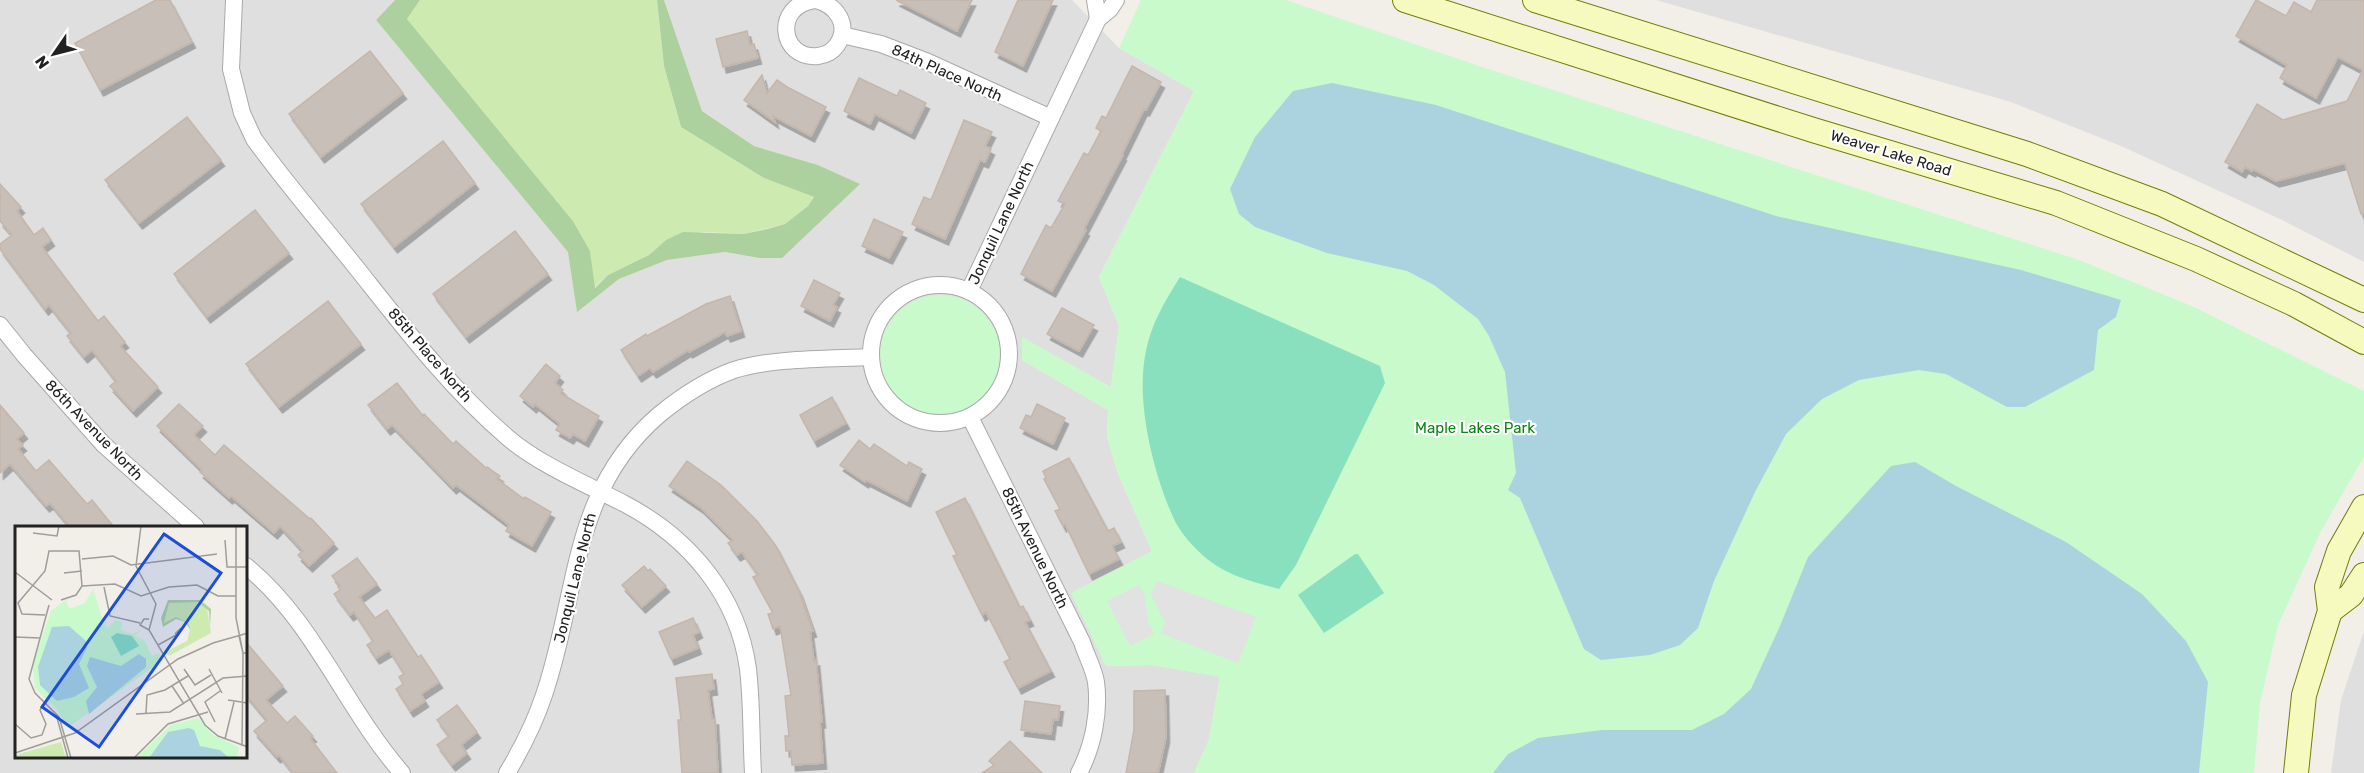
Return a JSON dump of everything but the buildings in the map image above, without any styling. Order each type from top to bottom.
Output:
[{"type":"main road","name":"Weaver Lake Road","points":[[1405,0],[1813,130],[2056,203],[2196,259],[2294,304],[2364,342]]},
{"type":"main road","points":[[1535,0],[2026,154],[2162,204],[2364,300]]},
{"type":"main road","points":[[2296,773],[2304,695],[2330,611],[2327,587],[2339,551],[2364,507]]},
{"type":"main road","points":[[2330,611],[2351,595],[2364,575]]},
{"type":"street","name":"85th Place North","points":[[234,0],[231,59],[237,96],[254,140],[454,387],[508,439],[547,464],[630,507],[671,535],[692,553],[714,578],[730,610],[742,642],[747,667],[753,773]]},
{"type":"street","points":[[815,0],[833,7],[839,14],[842,36],[837,46],[823,56],[811,57],[801,54],[794,48],[786,31],[787,19],[798,5],[815,0]]},
{"type":"street","points":[[1095,0],[1098,19]]},
{"type":"street","name":"Jonquil Lane North","points":[[507,773],[521,749],[544,695],[582,542],[599,491],[611,470],[646,426],[686,393],[734,370],[796,361],[870,357],[873,333],[878,323],[884,312],[901,296],[922,286],[946,285],[969,291],[1098,19],[1110,9],[1116,0]]},
{"type":"street","name":"84th Place North","points":[[842,36],[881,44],[928,62],[1051,118]]},
{"type":"street","points":[[870,357],[875,379],[886,399],[904,414],[925,422],[948,423],[970,417],[986,407],[998,393],[1006,376],[1008,342],[995,311],[969,291]]},
{"type":"street","name":"86th Avenue North","points":[[0,325],[104,444],[195,526]]},
{"type":"street","name":"85th Avenue North","points":[[970,417],[1078,634],[1096,681],[1097,707],[1090,753],[1079,773]]},
{"type":"street","points":[[248,568],[290,611],[320,652],[383,751],[402,773]]},
{"type":"shaded area","points":[[0,0],[395,0],[376,20],[569,252],[577,311],[619,279],[667,260],[725,252],[759,258],[825,216],[859,184],[818,165],[754,146],[702,111],[664,0],[1072,0],[1119,48],[1194,91],[1099,277],[1119,326],[1111,387],[1022,338],[1022,360],[1108,410],[1107,437],[1118,474],[1152,551],[1072,593],[1106,666],[1151,665],[1220,676],[1209,740],[1194,773],[0,773]]},
{"type":"shaded area","points":[[1656,0],[2364,0],[2364,262],[2280,219],[2121,146],[2011,102]]},
{"type":"shaded area","points":[[1157,581],[1256,617],[1238,663],[1161,633],[1165,622],[1151,595]]},
{"type":"shaded area","points":[[1139,585],[1145,596],[1148,622],[1154,634],[1130,646],[1107,601]]},
{"type":"shaded area","points":[[2364,631],[2364,773],[2331,773],[2341,700]]},
{"type":"green space","points":[[395,0],[420,0],[407,19],[573,221],[590,251],[595,288],[608,275],[649,255],[666,240],[683,232],[743,234],[767,229],[785,224],[808,206],[814,197],[764,178],[681,127],[664,66],[657,0],[664,0],[702,111],[754,146],[818,165],[860,184],[782,258],[759,258],[725,252],[667,260],[619,279],[577,312],[568,252],[376,20]]},
{"type":"green space","points":[[420,0],[657,0],[664,66],[681,127],[764,178],[814,197],[808,206],[785,224],[743,234],[704,232],[666,240],[649,255],[608,275],[594,288],[590,252],[573,221],[407,19]]},
{"type":"green space","name":"Maple Lakes Park","points":[[1141,0],[1286,0],[1479,66],[2079,260],[2194,307],[2364,391],[2364,457],[2321,531],[2278,625],[2260,703],[2254,773],[1194,773],[1209,739],[1220,677],[1151,665],[1106,666],[1071,593],[1152,551],[1118,474],[1107,437],[1108,410],[1022,360],[1022,337],[1111,387],[1119,326],[1099,277],[1194,91],[1119,48]]},
{"type":"green space","points":[[1180,277],[1380,366],[1385,383],[1296,565],[1279,589],[1232,574],[1202,555],[1179,529],[1159,479],[1144,413],[1143,370],[1148,341],[1155,322]]},
{"type":"green space","points":[[940,295],[963,300],[982,313],[995,332],[1000,355],[995,378],[982,397],[963,410],[940,415],[917,410],[898,397],[885,378],[880,355],[885,332],[898,313],[917,300]]},
{"type":"green space","points":[[1358,554],[1384,593],[1324,633],[1298,595]]},
{"type":"water","points":[[1332,83],[1436,105],[1776,216],[2021,270],[2121,300],[2116,317],[2098,330],[2094,370],[2025,407],[2007,407],[1946,374],[1919,370],[1859,380],[1822,399],[1786,434],[1755,492],[1714,581],[1698,628],[1680,645],[1650,655],[1601,660],[1584,649],[1520,498],[1508,490],[1516,473],[1505,372],[1489,336],[1478,319],[1434,285],[1407,271],[1327,253],[1255,227],[1239,214],[1230,189],[1255,137],[1293,91]]},
{"type":"water","points":[[1915,462],[1956,486],[2066,542],[2142,594],[2186,641],[2208,682],[2199,773],[1493,773],[1508,754],[1538,738],[1602,730],[1692,730],[1724,714],[1751,689],[1808,557],[1891,466]]}]
